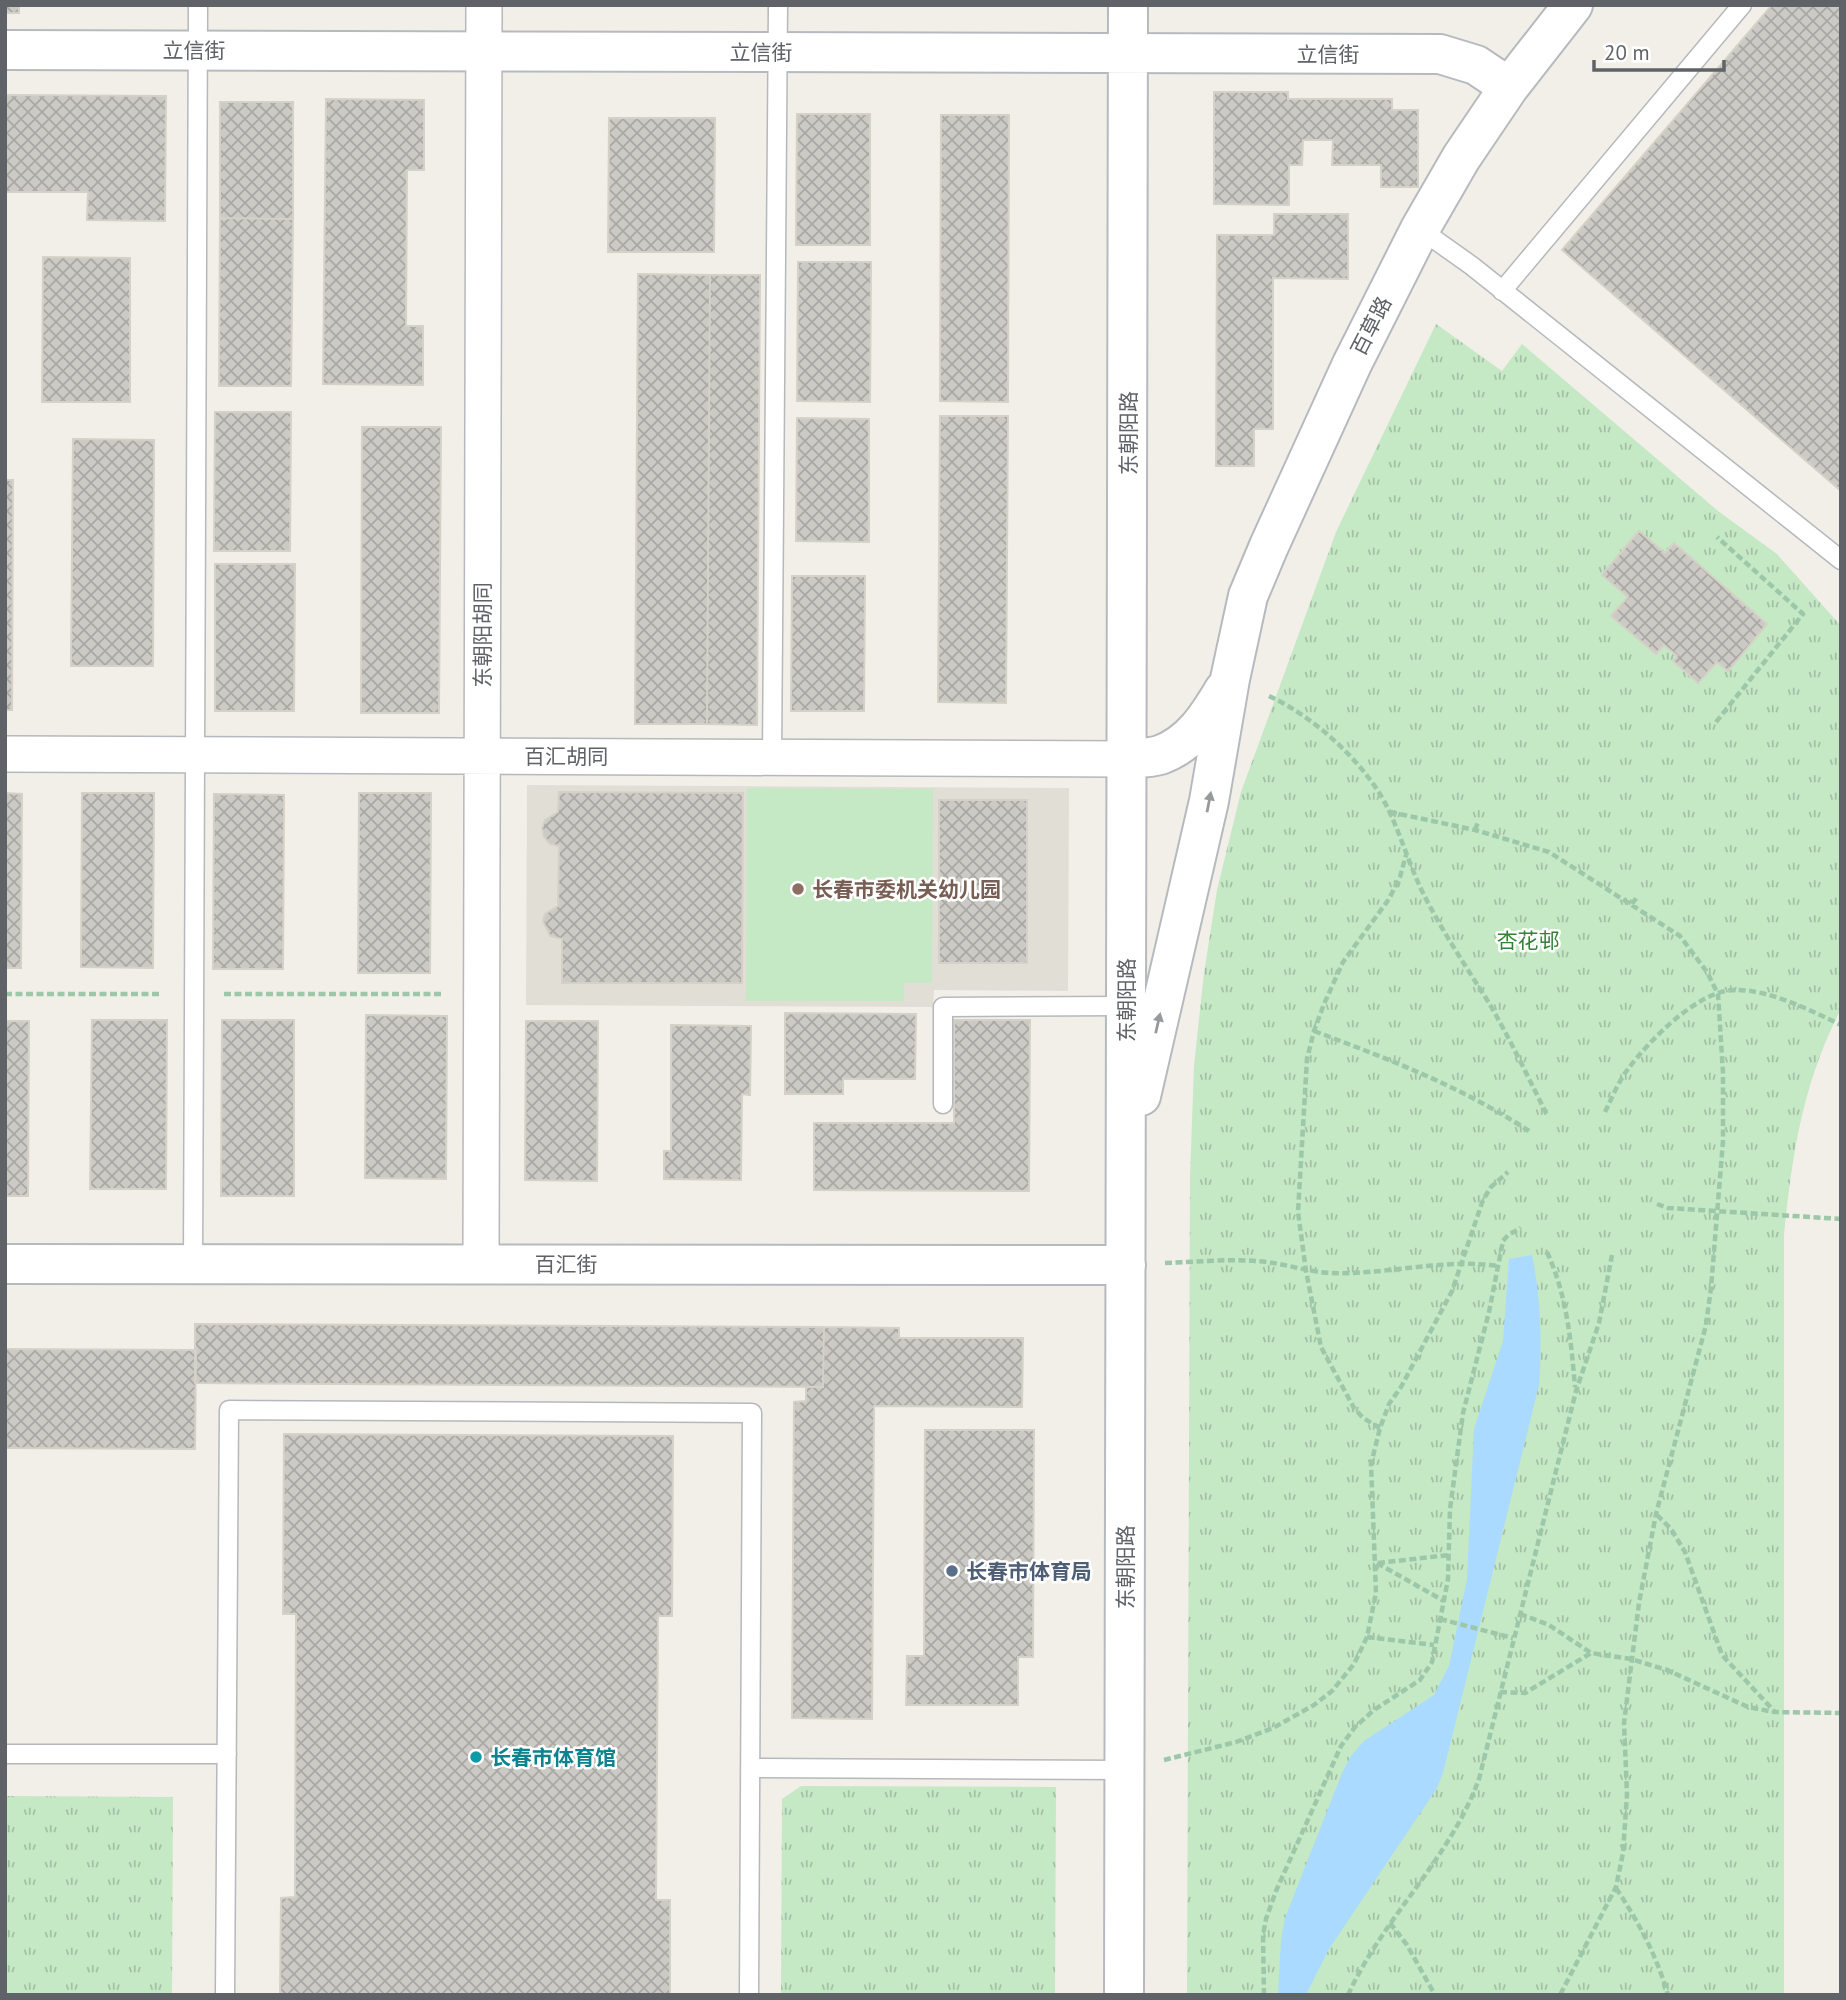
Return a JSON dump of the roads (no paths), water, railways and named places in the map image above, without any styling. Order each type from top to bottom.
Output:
[{"type":"street","name":"东朝阳胡同","points":[[481,1264],[484,5]]},
{"type":"street","name":"东朝阳路","points":[[1124,1995],[1128,5]]},
{"type":"street","name":"百草路","points":[[1230,678],[1248,596],[1269,546],[1352,364],[1420,229],[1461,158],[1509,87],[1573,5]]},
{"type":"street","name":"立信街","points":[[5,50],[1440,54],[1476,65],[1509,87]]},
{"type":"street","points":[[1127,758],[1158,755],[1184,742],[1207,719],[1230,678]]},
{"type":"street","points":[[1126,1162],[1209,801],[1230,678]]},
{"type":"street","name":"百汇胡同","points":[[5,754],[1127,758]]},
{"type":"street","name":"百汇街","points":[[5,1264],[1126,1265]]},
{"type":"lane","points":[[193,1264],[198,5]]},
{"type":"lane","points":[[772,757],[778,5]]},
{"type":"lane","points":[[1502,290],[1742,5]]},
{"type":"lane","points":[[1420,229],[1502,290],[1841,559]]},
{"type":"lane","points":[[943,1104],[943,1007],[1126,1006]]},
{"type":"lane","points":[[225,1995],[229,1410],[752,1413],[749,1995]]},
{"type":"lane","points":[[5,1754],[227,1755]]},
{"type":"lane","points":[[750,1768],[1125,1770]]},
{"type":"water","points":[[1532,1255],[1540,1320],[1539,1385],[1443,1773],[1437,1788],[1329,1949],[1306,1995],[1278,1995],[1285,1918],[1342,1773],[1351,1756],[1364,1741],[1434,1695],[1449,1666],[1467,1579],[1474,1429],[1503,1341],[1509,1259]]},
{"type":"place","name":"长春市委机关幼儿园","points":[[798,889]]},
{"type":"place","name":"长春市体育局","points":[[952,1571]]},
{"type":"place","name":"长春市体育馆","points":[[476,1757]]},
{"type":"park label","name":"杏花邨","points":[[1528,940]]}]
